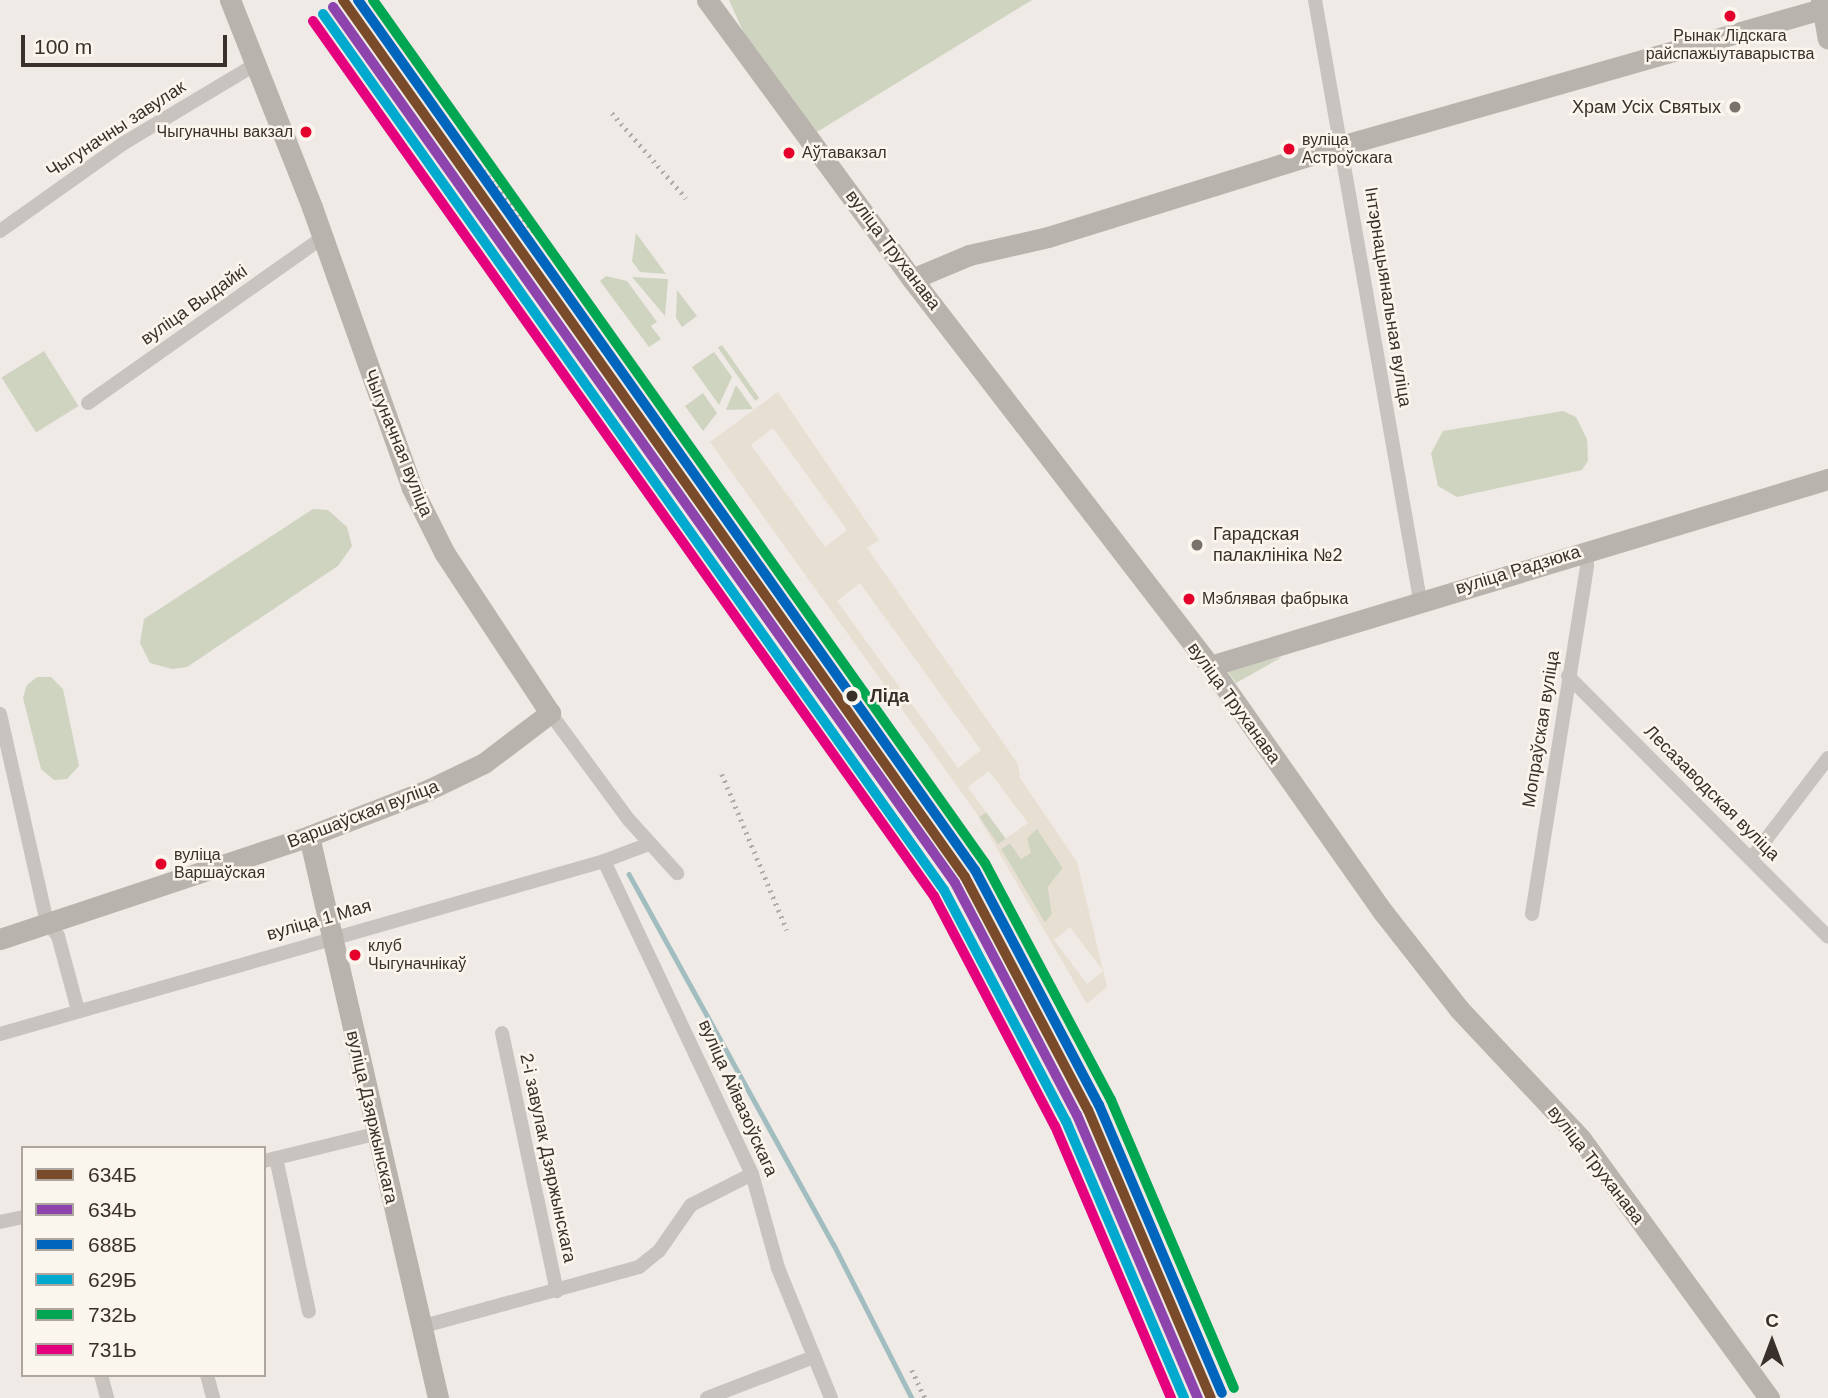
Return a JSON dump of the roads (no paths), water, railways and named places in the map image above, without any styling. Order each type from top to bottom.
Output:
[{"type":"street","name":"Чыгуначная вуліца","points":[[230,0],[322,238],[412,488],[444,552],[551,713],[649,844],[677,873]]},
{"type":"street","name":"вуліца Труханава","points":[[708,0],[912,279],[1210,666],[1382,912],[1459,1009],[1581,1139],[1769,1398]]},
{"type":"street","name":"Інтэрнацыянальная вуліца","points":[[1315,0],[1343,145],[1420,600]]},
{"type":"street","points":[[912,279],[969,255],[1048,237],[1343,145],[1822,4],[1828,38]]},
{"type":"street","name":"Чыгуначны завулак","points":[[0,230],[124,143],[256,64]]},
{"type":"street","name":"вуліца Выдайкі","points":[[88,403],[322,238]]},
{"type":"street","name":"вуліца Радзюка","points":[[1210,666],[1585,550],[1828,479]]},
{"type":"street","name":"Мопраўская вуліца","points":[[1532,914],[1587,565],[1585,550]]},
{"type":"street","name":"Лесазаводская вуліца","points":[[1569,676],[1828,937]]},
{"type":"street","name":"Варшаўская вуліца","points":[[0,939],[309,836],[458,778],[518,741],[551,713]]},
{"type":"street","points":[[0,714],[47,922],[58,936],[78,1010]]},
{"type":"street","points":[[1751,859],[1828,758]]},
{"type":"street","name":"вуліца Дзяржынскага","points":[[309,836],[375,1134],[438,1398]]},
{"type":"street","name":"вуліца 1 Мая","points":[[0,1034],[332,935],[604,861],[649,844]]},
{"type":"street","name":"вуліца Айвазоўскага","points":[[604,861],[752,1174],[778,1268],[831,1398]]},
{"type":"street","name":"2-і завулак Дзяржынскага","points":[[502,1033],[556,1291]]},
{"type":"street","points":[[309,1312],[270,1159],[375,1134]]},
{"type":"street","points":[[420,1327],[639,1267],[659,1251],[691,1205],[752,1174]]},
{"type":"street","points":[[0,1222],[21,1217]]},
{"type":"street","points":[[707,1398],[814,1357]]},
{"type":"street","points":[[102,1377],[107,1398]]},
{"type":"street","points":[[208,1377],[213,1398]]},
{"type":"waterway","points":[[629,874],[834,1245],[912,1398]]},
{"type":"railway","points":[[612,113],[686,198]]},
{"type":"railway","points":[[452,133],[556,258]]},
{"type":"railway","points":[[722,774],[787,930]]},
{"type":"railway","points":[[912,1370],[925,1398]]},
{"type":"place","name":"Рынак Лідскага райспажыутаварыства","points":[[1730,16]]},
{"type":"place","name":"Храм Усіх Святых","points":[[1735,107]]},
{"type":"place","name":"Чыгуначны вакзал","points":[[306,132]]},
{"type":"place","name":"вуліца Астроўскага","points":[[1289,149]]},
{"type":"place","name":"Аўтавакзал","points":[[789,153]]},
{"type":"place","name":"Гарадская палаклініка №2","points":[[1197,545]]},
{"type":"place","name":"Мэблявая фабрыка","points":[[1189,599]]},
{"type":"place","name":"Ліда","points":[[852,696]]},
{"type":"place","name":"вуліца Варшаўская","points":[[161,864]]},
{"type":"place","name":"клуб Чыгуначнікаў","points":[[355,955]]}]
